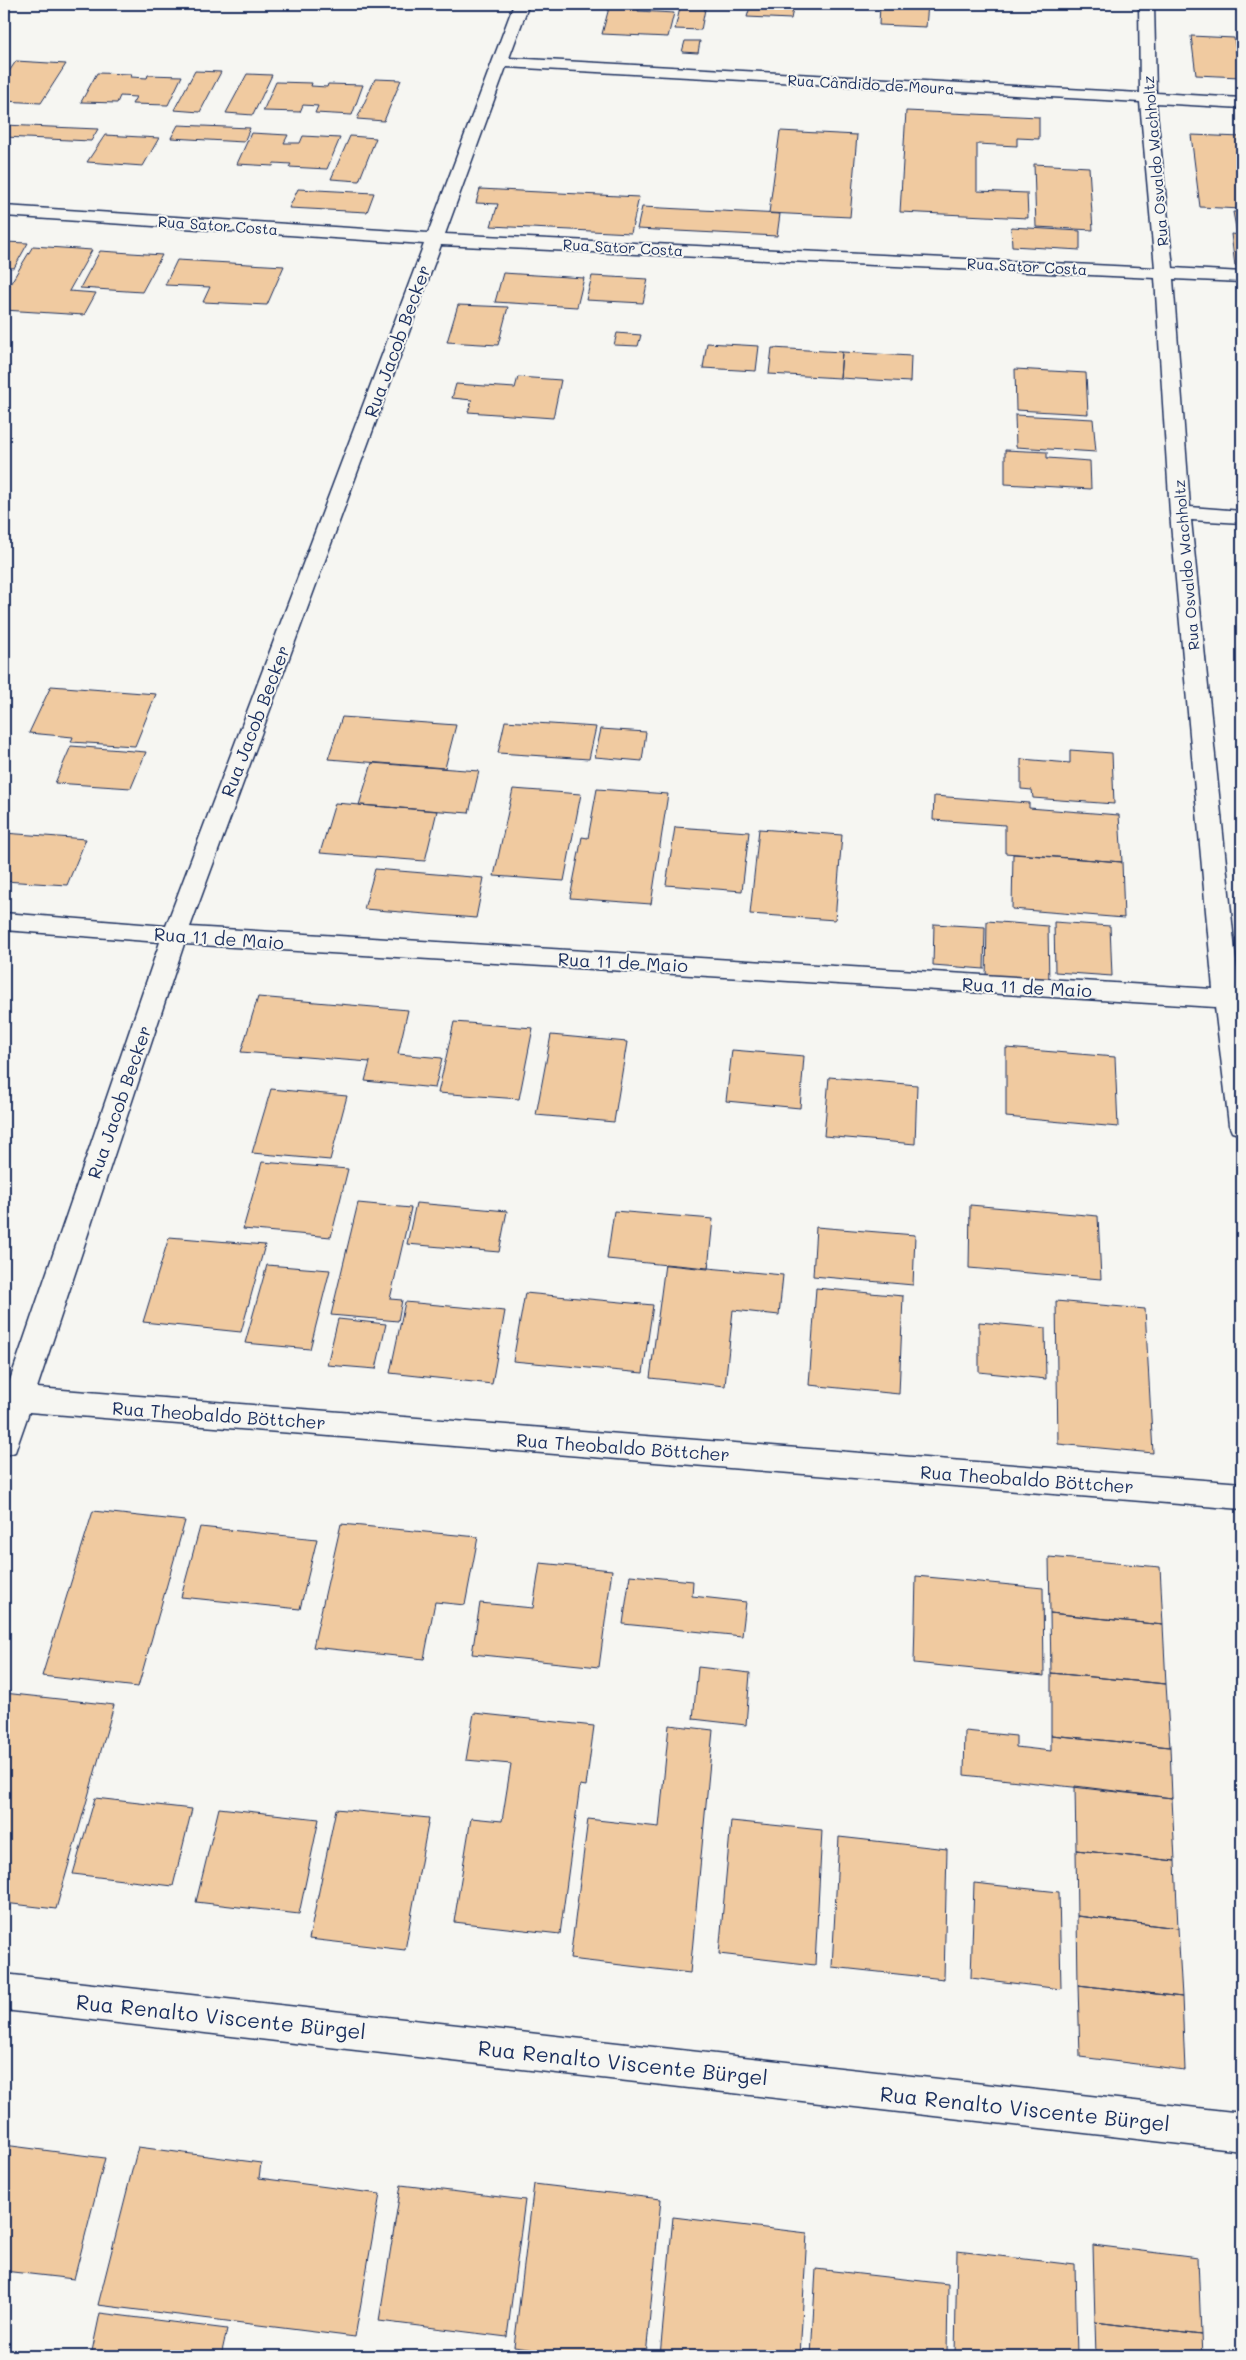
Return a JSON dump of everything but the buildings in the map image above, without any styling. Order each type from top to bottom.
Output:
[{"type":"street","name":"Rua Jacob Becker","points":[[4,1443],[11,1399],[175,935],[349,474],[521,4]]},
{"type":"street","name":"Rua Osvaldo Wachholtz","points":[[1147,4],[1148,100],[1164,272],[1180,513],[1235,999],[1242,1125]]},
{"type":"street","name":"Rua Cândido de Moura","points":[[499,62],[1242,104]]},
{"type":"street","name":"Rua Sator Costa","points":[[4,212],[434,239],[1242,277]]},
{"type":"street","points":[[1180,513],[1242,516]]},
{"type":"street","name":"Rua 11 de Maio","points":[[4,921],[175,935],[1235,999]]},
{"type":"street","name":"Rua Theobaldo Böttcher","points":[[11,1399],[1242,1496]]},
{"type":"street","name":"Rua Renalto Viscente Bürgel","points":[[4,1992],[1242,2132]]}]
